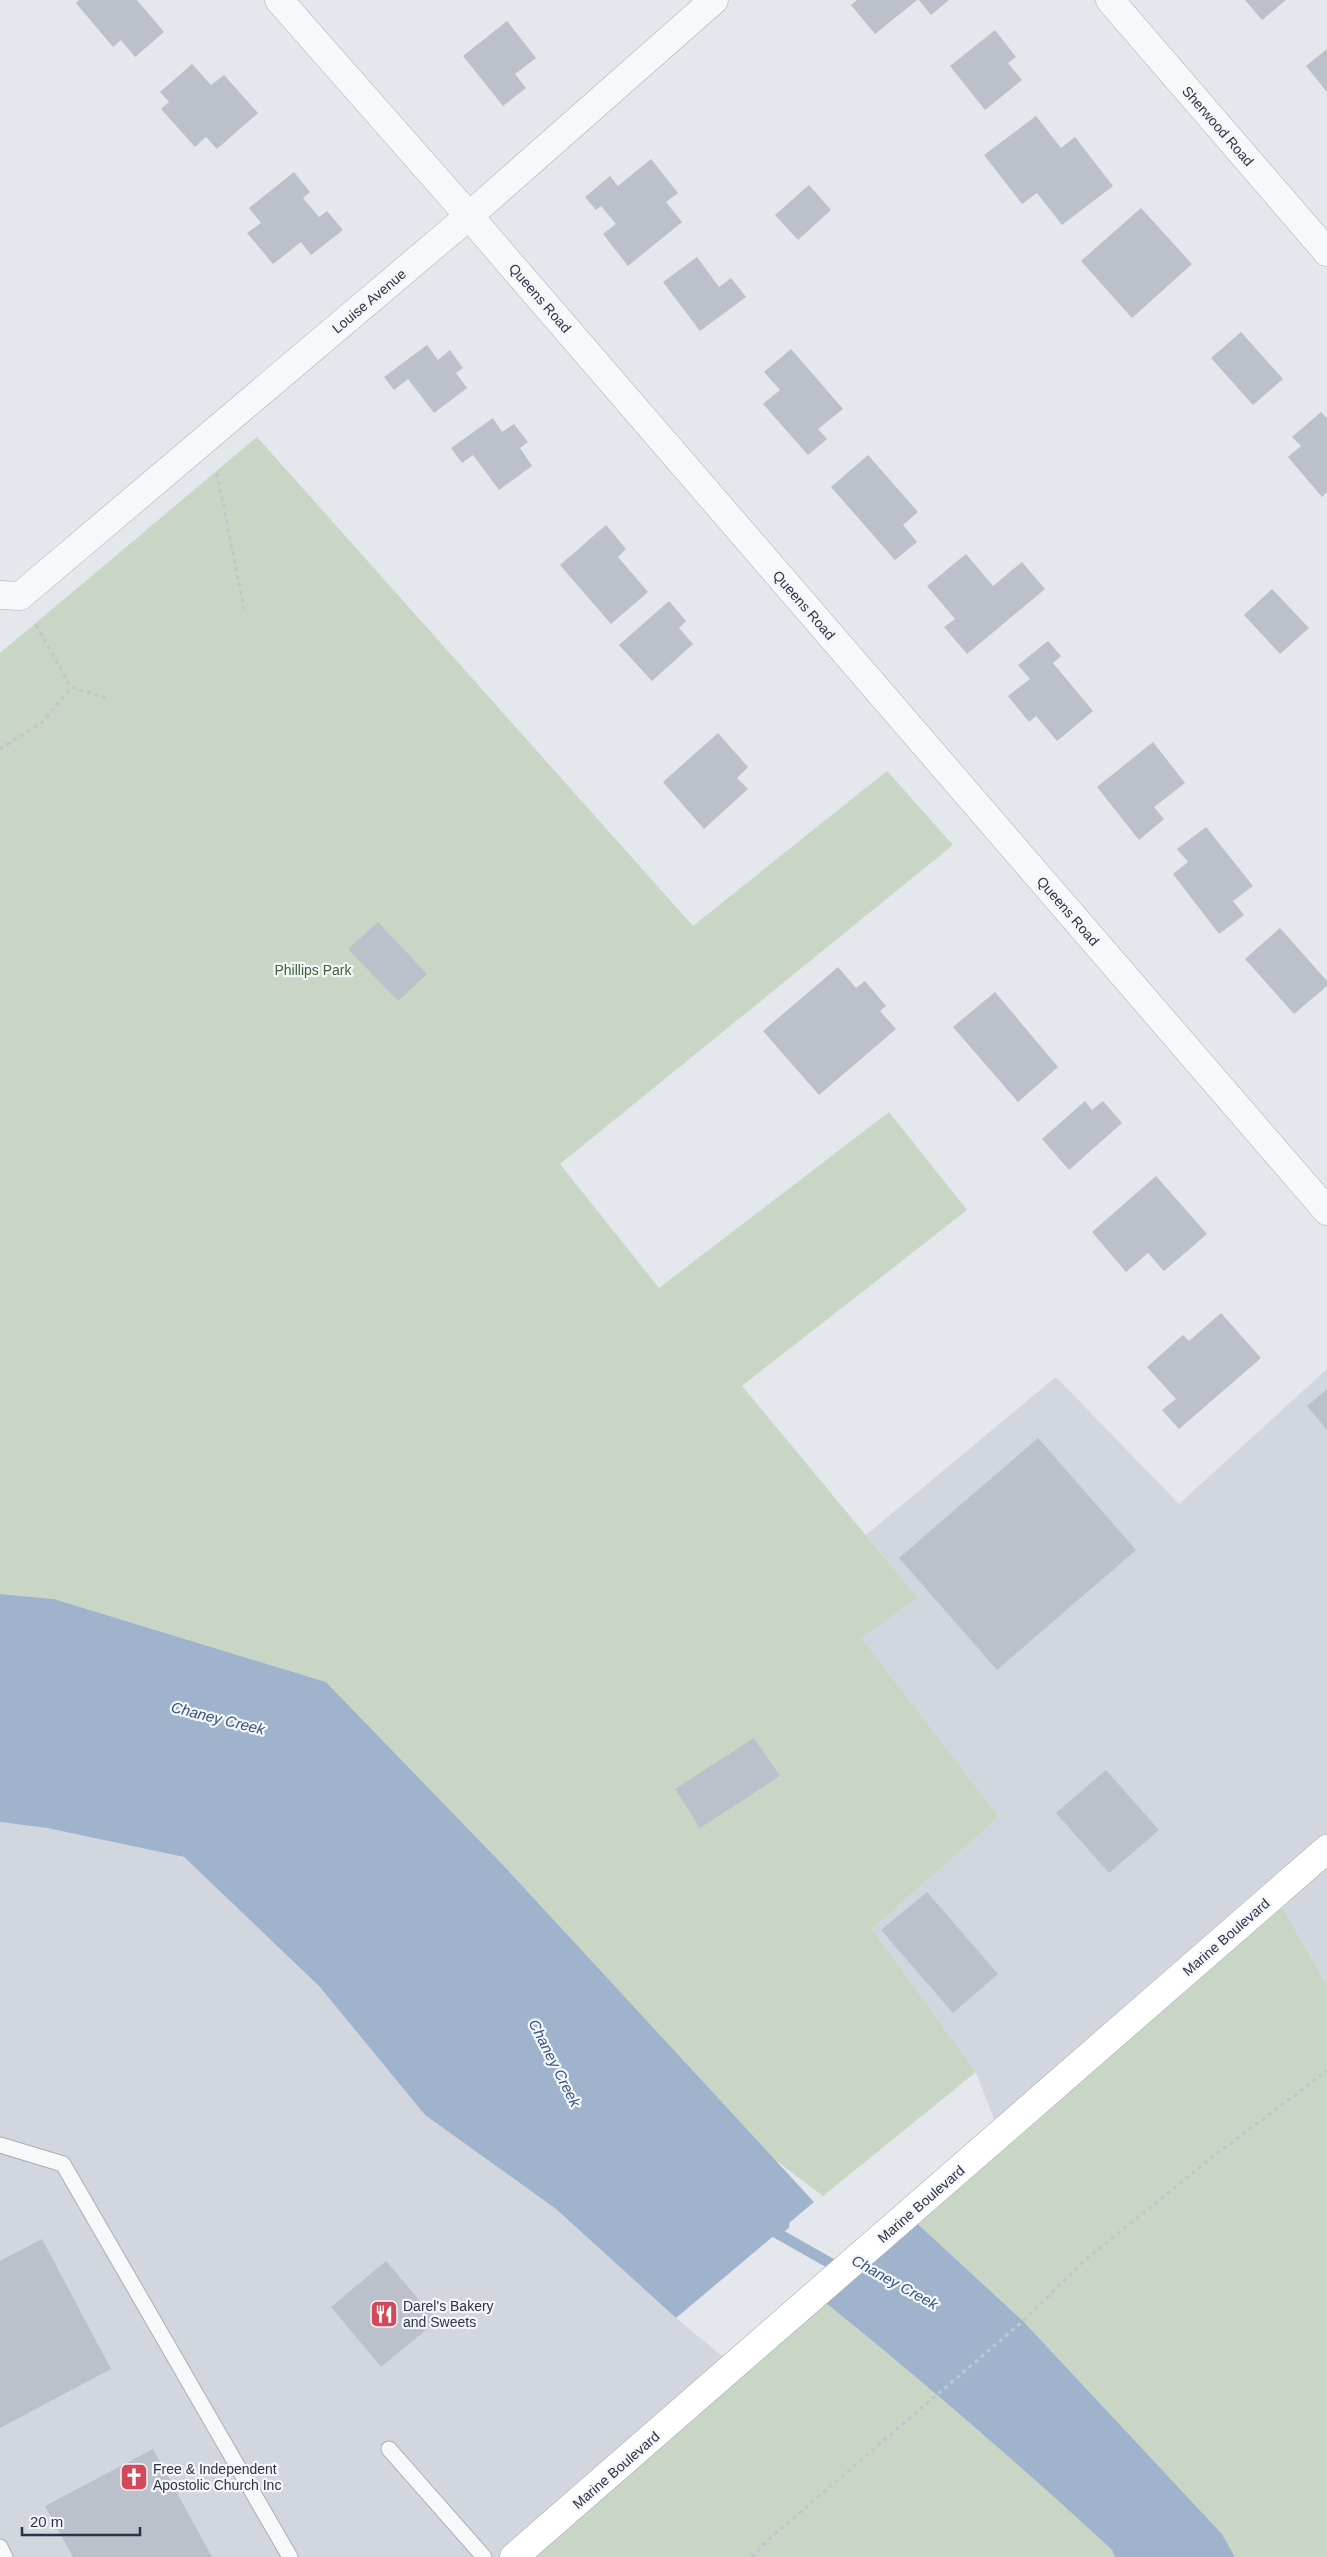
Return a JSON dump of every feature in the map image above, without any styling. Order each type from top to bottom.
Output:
[{"type":"main road","name":"Marine Boulevard","points":[[514,2557],[1327,1849]]},
{"type":"street","name":"Queens Road","points":[[279,0],[469,216],[1327,1211]]},
{"type":"street","name":"Louise Avenue","points":[[10,595],[210,436],[469,216],[714,0]]},
{"type":"street","name":"Sherwood Road","points":[[1110,0],[1327,252]]},
{"type":"lane","points":[[0,2145],[63,2164],[290,2557]]},
{"type":"lane","points":[[389,2449],[484,2557]]},
{"type":"lane","points":[[0,2547],[5,2557]]},
{"type":"path","points":[[210,436],[244,609]]},
{"type":"path","points":[[10,595],[71,687],[110,699]]},
{"type":"path","points":[[0,749],[44,721],[71,687]]},
{"type":"path","points":[[752,2557],[769,2539],[1024,2321],[1085,2260],[1215,2154],[1327,2071]]},
{"type":"shaded area","points":[[1327,1369],[1327,1986],[1275,1895],[1000,2135],[976,2072],[872,1929],[999,1817],[860,1638],[918,1598],[866,1535],[1056,1377],[1179,1504]]},
{"type":"shaded area","points":[[0,1822],[47,1828],[184,1857],[319,1986],[425,2115],[556,2209],[676,2318],[734,2366],[514,2557],[0,2557]]},
{"type":"green space","name":"Phillips Park","points":[[257,437],[693,926],[887,771],[953,845],[560,1164],[659,1288],[889,1112],[967,1210],[742,1386],[918,1598],[861,1638],[999,1817],[872,1929],[976,2072],[823,2196],[766,2153],[503,1865],[326,1682],[54,1599],[0,1594],[0,653]]},
{"type":"green space","points":[[1275,1895],[1327,1986],[1327,2557],[1235,2557],[1222,2534],[1023,2321],[908,2215]]},
{"type":"green space","points":[[816,2295],[1003,2452],[1112,2550],[1115,2557],[514,2557]]},
{"type":"water","points":[[0,1594],[54,1599],[326,1682],[503,1865],[814,2202],[676,2318],[556,2209],[425,2115],[319,1986],[184,1857],[47,1828],[0,1822]]},
{"type":"water","points":[[908,2215],[1023,2321],[1222,2534],[1235,2557],[1115,2557],[1112,2550],[1003,2452],[816,2295]]},
{"type":"building","points":[[79,0],[137,0],[164,32],[135,57],[121,40],[113,47],[76,3]]},
{"type":"building","points":[[857,0],[917,0],[875,34],[851,5]]},
{"type":"building","points":[[919,0],[949,0],[931,15]]},
{"type":"building","points":[[1245,0],[1286,0],[1262,20]]},
{"type":"building","points":[[507,21],[536,58],[515,74],[526,88],[503,106],[463,56]]},
{"type":"building","points":[[995,30],[1016,57],[1008,63],[1022,80],[985,110],[950,66]]},
{"type":"building","points":[[1327,49],[1327,92],[1306,66]]},
{"type":"building","points":[[192,64],[211,85],[224,75],[258,113],[217,149],[206,137],[195,147],[161,109],[169,102],[160,92]]},
{"type":"building","points":[[1036,116],[1061,148],[1075,137],[1113,186],[1062,225],[1037,193],[1022,204],[984,155]]},
{"type":"building","points":[[651,159],[678,193],[666,202],[682,222],[628,266],[603,234],[616,224],[601,206],[596,210],[585,197],[610,176],[618,186]]},
{"type":"building","points":[[294,172],[310,192],[303,198],[319,217],[327,211],[343,230],[311,255],[301,242],[273,264],[247,233],[261,223],[249,208]]},
{"type":"building","points":[[809,185],[831,210],[798,240],[775,215]]},
{"type":"building","points":[[1141,208],[1192,264],[1132,318],[1081,261]]},
{"type":"building","points":[[697,257],[719,287],[731,278],[746,297],[700,331],[663,282]]},
{"type":"building","points":[[1241,332],[1283,379],[1253,405],[1211,358]]},
{"type":"building","points":[[427,345],[438,360],[450,350],[463,368],[456,373],[467,388],[434,413],[408,379],[394,390],[384,377]]},
{"type":"building","points":[[791,349],[843,409],[818,429],[827,439],[808,455],[763,404],[780,390],[764,372]]},
{"type":"building","points":[[1321,412],[1327,418],[1327,492],[1322,497],[1288,457],[1301,446],[1292,437]]},
{"type":"building","points":[[493,418],[502,432],[514,424],[528,442],[520,448],[532,466],[499,490],[473,455],[462,463],[451,448]]},
{"type":"building","points":[[868,455],[918,512],[903,525],[917,542],[895,560],[831,487]]},
{"type":"building","points":[[606,525],[626,549],[618,557],[648,592],[611,624],[560,565]]},
{"type":"building","points":[[966,554],[993,586],[1022,562],[1045,589],[967,654],[944,627],[955,619],[927,586]]},
{"type":"building","points":[[1272,589],[1309,628],[1280,654],[1244,615]]},
{"type":"building","points":[[669,601],[686,621],[679,628],[693,644],[652,681],[619,645]]},
{"type":"building","points":[[1048,641],[1061,656],[1053,663],[1093,711],[1057,741],[1036,716],[1029,722],[1008,696],[1030,679],[1018,665]]},
{"type":"building","points":[[718,733],[748,767],[737,778],[748,789],[704,829],[663,782]]},
{"type":"building","points":[[1153,742],[1185,783],[1154,807],[1164,819],[1139,840],[1097,787]]},
{"type":"building","points":[[1206,827],[1253,886],[1233,901],[1244,915],[1219,934],[1173,874],[1188,862],[1177,849]]},
{"type":"building","points":[[378,922],[427,974],[398,1001],[348,949]]},
{"type":"building","points":[[1280,928],[1327,981],[1327,986],[1294,1014],[1245,959]]},
{"type":"building","points":[[838,967],[856,988],[865,981],[886,1006],[880,1011],[896,1029],[819,1095],[763,1031]]},
{"type":"building","points":[[995,992],[1058,1067],[1018,1102],[953,1027]]},
{"type":"building","points":[[1085,1101],[1092,1110],[1103,1101],[1122,1123],[1069,1170],[1042,1139]]},
{"type":"building","points":[[1156,1176],[1207,1234],[1164,1271],[1148,1253],[1126,1272],[1092,1232]]},
{"type":"building","points":[[1221,1313],[1261,1358],[1179,1429],[1162,1410],[1176,1399],[1147,1367],[1183,1335],[1189,1341]]},
{"type":"building","points":[[1327,1389],[1327,1430],[1307,1406]]},
{"type":"building","points":[[1038,1438],[1136,1550],[997,1670],[899,1558]]},
{"type":"building","points":[[754,1738],[780,1776],[700,1828],[675,1789]]},
{"type":"building","points":[[1106,1770],[1159,1830],[1109,1873],[1056,1813]]},
{"type":"building","points":[[927,1892],[998,1974],[953,2013],[881,1930]]},
{"type":"building","points":[[42,2239],[111,2369],[0,2428],[0,2261]]},
{"type":"building","name":"Darel's Bakery and Sweets","points":[[386,2261],[437,2321],[381,2367],[331,2307]]},
{"type":"building","name":"Free & Independent Apostolic Church Inc","points":[[153,2449],[212,2557],[73,2557],[45,2506]]},
{"type":"waterway","name":"Chaney Creek","points":[[784,2225],[775,2232],[844,2271]]},
{"type":"place","name":"Darel's Bakery and Sweets","points":[[384,2314]]},
{"type":"place","name":"Free & Independent Apostolic Church Inc","points":[[134,2477]]}]
